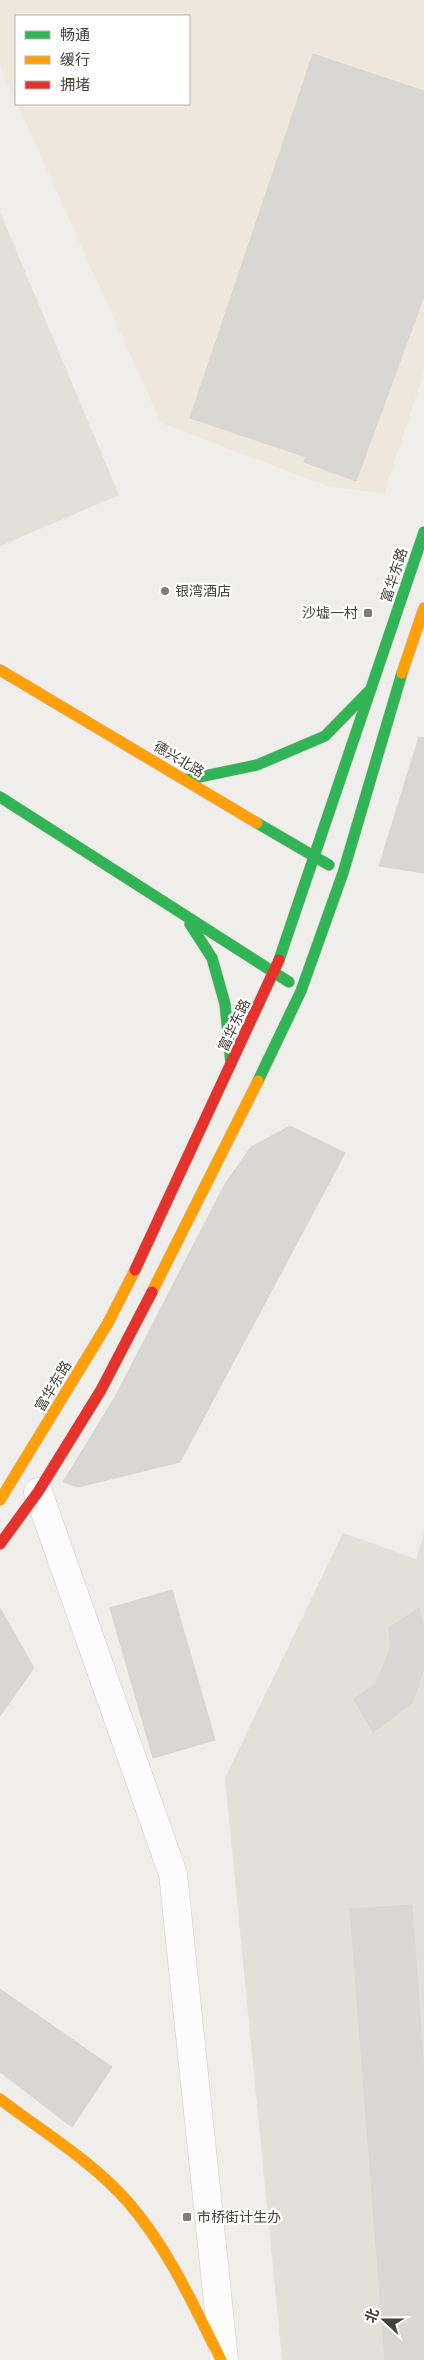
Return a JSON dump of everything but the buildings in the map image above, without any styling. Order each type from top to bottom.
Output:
[{"type":"main road","name":"富华东路","points":[[0,1500],[108,1323],[153,1235],[275,972],[374,685],[424,532]]},
{"type":"main road","points":[[0,1544],[38,1492],[115,1364],[215,1170],[301,991],[343,873],[392,704],[424,608]]},
{"type":"main road","name":"德兴北路","points":[[0,670],[343,873]]},
{"type":"main road","points":[[185,780],[257,765],[325,736],[374,685]]},
{"type":"main road","points":[[0,797],[275,972],[301,991]]},
{"type":"main road","points":[[183,914],[212,958],[226,1004],[231,1066]]},
{"type":"main road","points":[[0,2099],[109,2183],[136,2212],[170,2262],[222,2360]]},
{"type":"street","points":[[38,1492],[173,1874],[222,2360]]},
{"type":"shaded area","points":[[0,0],[424,0],[424,372],[384,494],[327,486],[161,423],[17,105],[190,105],[190,15],[15,15],[15,100],[0,66]]},
{"type":"shaded area","points":[[0,212],[119,495],[0,546]]},
{"type":"shaded area","points":[[343,1533],[416,1559],[424,1533],[424,2360],[282,2360],[225,1778]]},
{"type":"traffic: fast","points":[[279,960],[424,532]]},
{"type":"traffic: fast","points":[[258,1081],[301,991],[343,873],[402,673]]},
{"type":"traffic: fast","points":[[185,780],[257,765],[325,736],[368,692]]},
{"type":"traffic: fast","points":[[0,797],[289,982]]},
{"type":"traffic: fast","points":[[257,823],[329,865]]},
{"type":"traffic: fast","points":[[190,924],[212,958],[225,1004],[231,1064]]},
{"type":"traffic: slow","points":[[402,673],[424,608]]},
{"type":"traffic: slow","points":[[0,670],[257,823]]},
{"type":"traffic: slow","points":[[152,1292],[258,1081]]},
{"type":"traffic: slow","points":[[0,1500],[108,1323],[135,1270]]},
{"type":"traffic: slow","points":[[0,2099],[67,2147],[99,2173],[128,2202],[156,2238],[168,2258],[221,2360]]},
{"type":"traffic: jam","points":[[135,1270],[279,960]]},
{"type":"traffic: jam","points":[[0,1544],[38,1492],[101,1390],[152,1292]]},
{"type":"place","name":"银湾酒店","points":[[165,591]]},
{"type":"place","name":"沙墟一村","points":[[368,613]]},
{"type":"place","name":"市桥街计生办","points":[[187,2217]]}]
